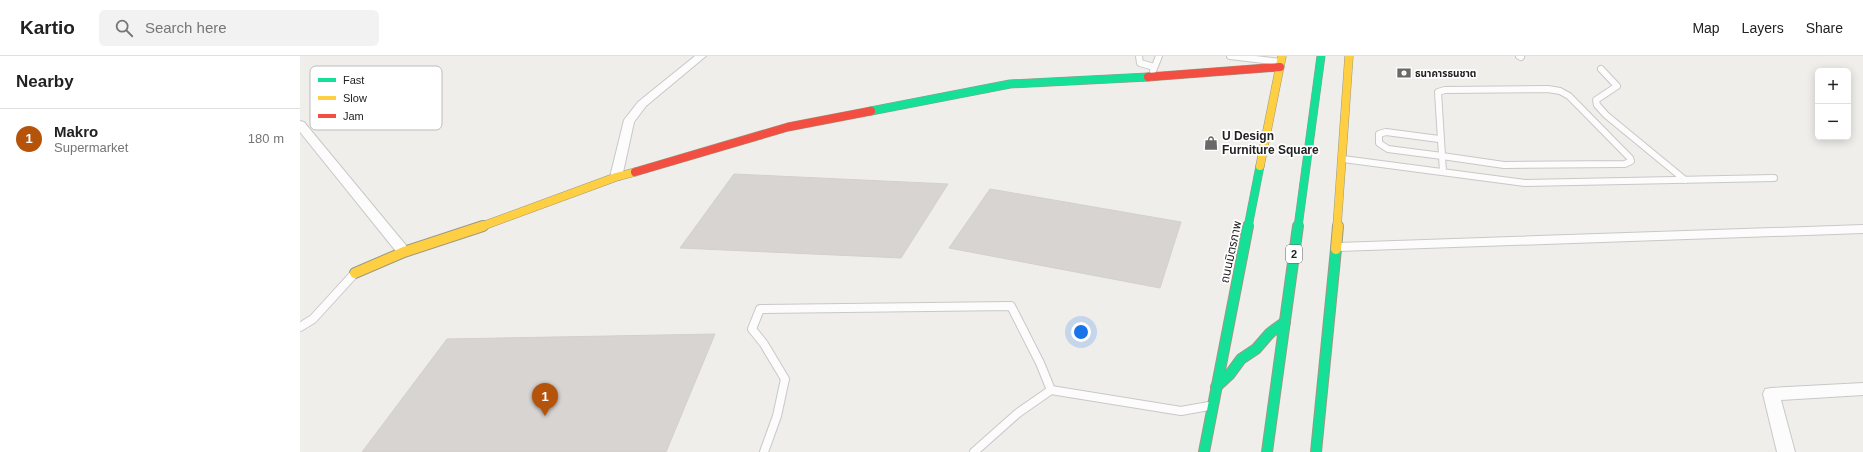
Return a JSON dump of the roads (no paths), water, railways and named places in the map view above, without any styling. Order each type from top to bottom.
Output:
[{"type":"main road","name":"2","points":[[1267,452],[1320,56]]},
{"type":"main road","points":[[1316,452],[1336,247],[1340,158],[1349,56]]},
{"type":"main road","points":[[355,272],[404,252],[513,216],[616,177],[788,127],[1010,84],[1151,77],[1281,62]]},
{"type":"main road","name":"ถนนมิตรภาพ","points":[[1204,452],[1281,62]]},
{"type":"main road","points":[[1216,387],[1230,374],[1241,359],[1256,349],[1270,333],[1285,322]]},
{"type":"street","points":[[616,177],[628,122],[642,104],[702,56]]},
{"type":"street","points":[[300,124],[404,252]]},
{"type":"street","points":[[1786,452],[1771,394],[1863,389]]},
{"type":"lane","points":[[1139,56],[1140,63],[1154,67]]},
{"type":"lane","points":[[1151,77],[1159,56]]},
{"type":"lane","points":[[1230,56],[1253,57]]},
{"type":"lane","points":[[1245,56],[1281,62]]},
{"type":"lane","points":[[1602,69],[1616,86],[1596,100],[1597,105],[1685,180]]},
{"type":"lane","points":[[1439,139],[1386,132],[1380,134],[1379,143],[1388,149],[1442,156],[1512,165],[1625,164],[1631,161],[1630,158],[1569,96],[1560,92],[1548,89],[1444,90],[1438,92],[1437,96],[1439,139],[1442,156],[1443,172]]},
{"type":"lane","points":[[1340,158],[1525,183],[1774,178]]},
{"type":"lane","points":[[1336,247],[1863,229]]},
{"type":"lane","points":[[300,327],[313,319],[355,272]]},
{"type":"lane","points":[[764,452],[776,416],[785,379],[764,344],[752,329],[760,309],[1011,306],[1040,363],[1051,390]]},
{"type":"lane","points":[[974,452],[1018,413],[1051,390],[1181,411],[1213,406]]},
{"type":"place","name":"ธนาคารธนชาต","points":[[1404,73]]},
{"type":"place","name":"U Design Furniture Square","points":[[1211,143]]},
{"type":"place","name":"Makro","points":[[545,416]]}]
